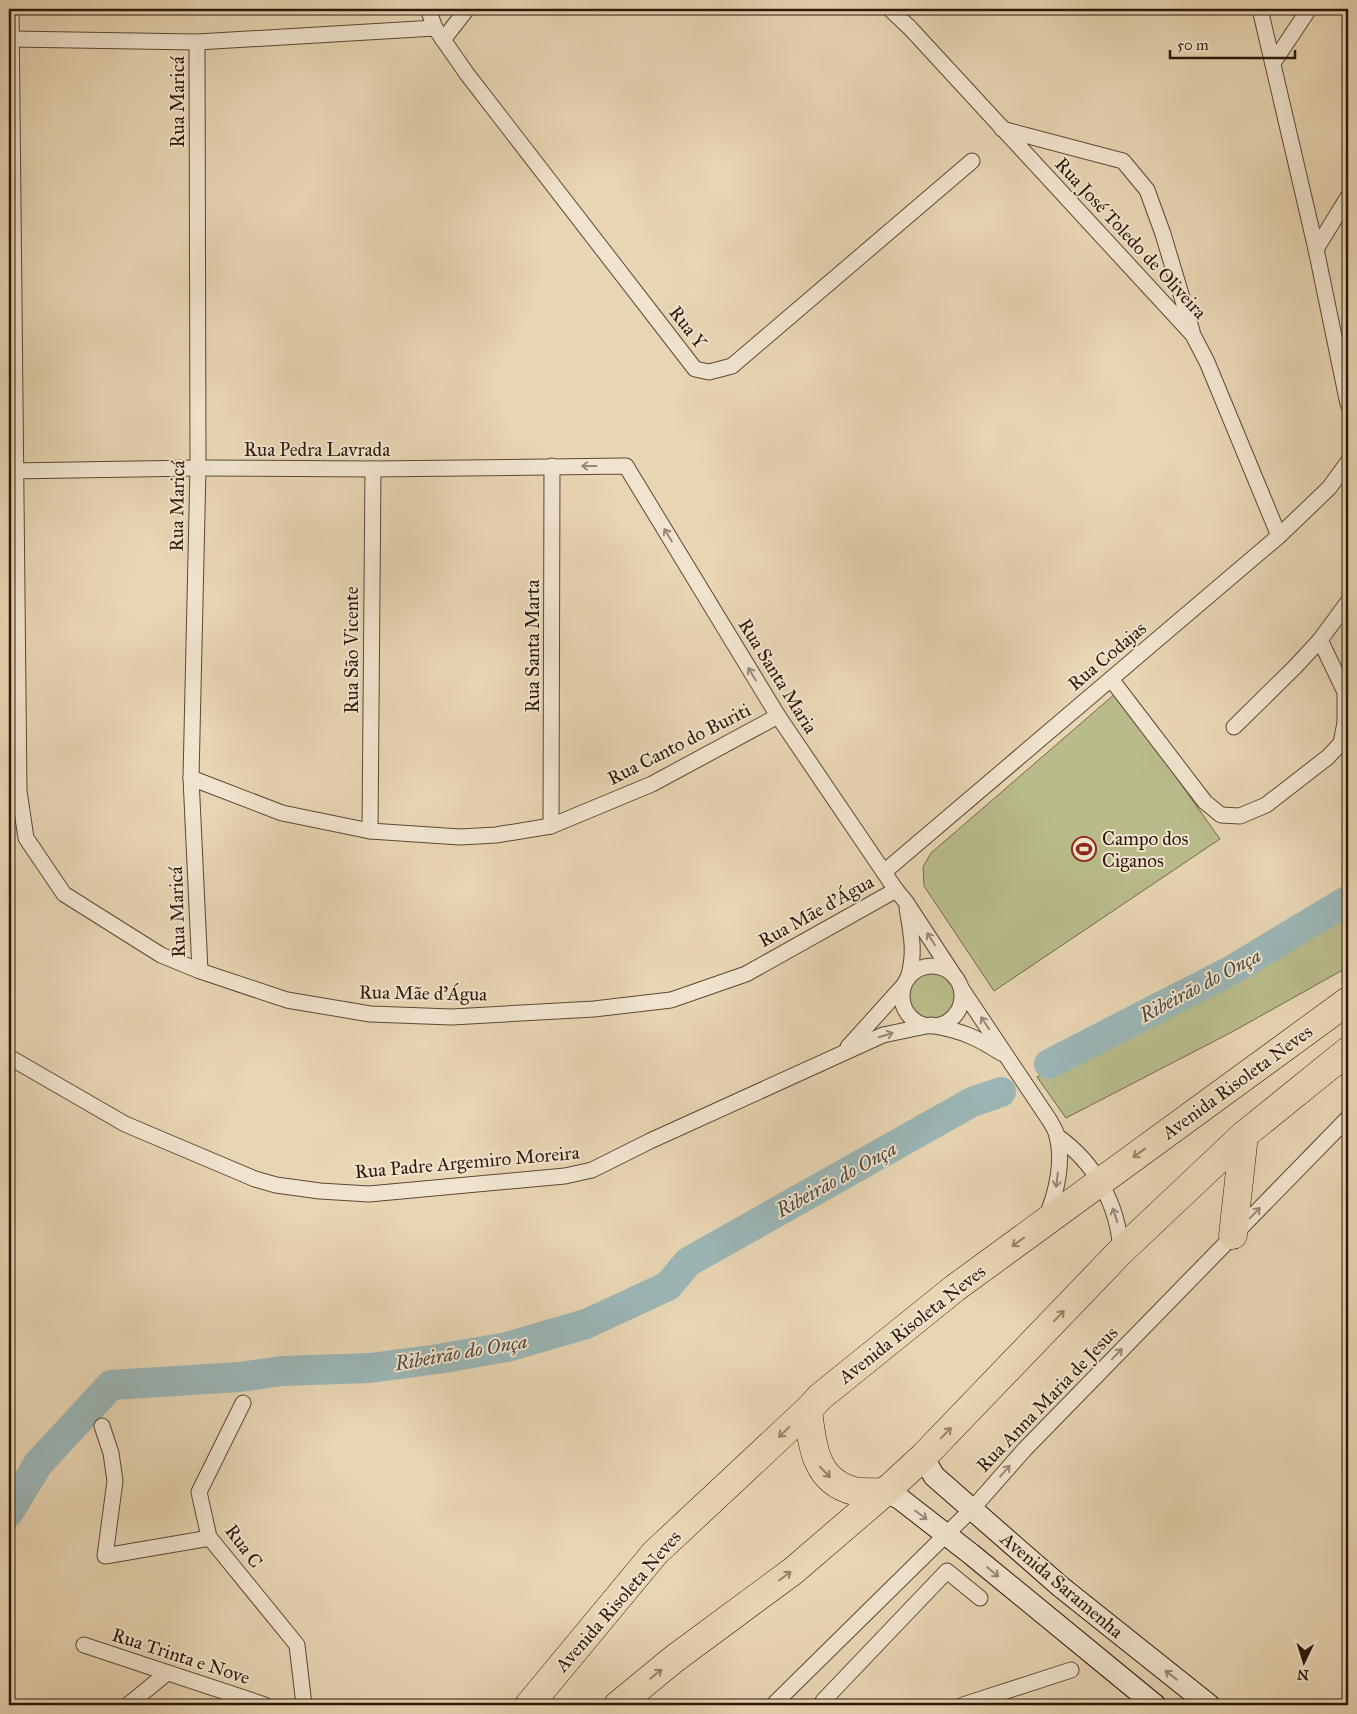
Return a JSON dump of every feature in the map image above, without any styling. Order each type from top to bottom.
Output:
[{"type":"highway","name":"Avenida Risoleta Neves","points":[[529,1705],[655,1553],[820,1397],[955,1288],[1348,1001]]},
{"type":"highway","points":[[618,1705],[674,1659],[792,1570],[884,1492],[923,1457],[1121,1251],[1244,1135],[1348,1051]]},
{"type":"highway","points":[[1234,1235],[1244,1135]]},
{"type":"highway","points":[[808,1410],[812,1444],[818,1465],[830,1478],[854,1491],[884,1492]]},
{"type":"main road","name":"Avenida Saramenha","points":[[923,1457],[934,1476],[1061,1586],[1209,1705]]},
{"type":"main road","name":"Avenida Saramenha","points":[[884,1492],[899,1498],[946,1534],[1155,1705]]},
{"type":"street","name":"Rua Mãe d'Água","points":[[11,9],[12,472],[19,791],[26,838],[64,894],[161,955],[200,971],[287,1000],[370,1014],[452,1017],[594,1009],[671,1000],[746,974],[896,890]]},
{"type":"street","name":"Rua Y","points":[[428,9],[439,34],[467,74],[695,369],[709,372],[732,366],[972,161]]},
{"type":"street","points":[[11,40],[197,42],[439,34],[467,9]]},
{"type":"street","name":"Rua José Toledo de Oliveira","points":[[890,9],[910,28],[1193,335],[1207,362],[1279,536]]},
{"type":"street","points":[[1260,9],[1316,249],[1348,404]]},
{"type":"street","points":[[1274,63],[1309,9]]},
{"type":"street","name":"Rua Maricá","points":[[197,42],[198,468],[192,778],[200,971]]},
{"type":"street","points":[[1002,129],[1123,161],[1147,190],[1163,234],[1193,335]]},
{"type":"street","points":[[1316,249],[1348,197]]},
{"type":"street","name":"Rua Codajas","points":[[884,872],[1279,536],[1330,488],[1348,462]]},
{"type":"street","name":"Rua Santa Marta","points":[[551,826],[552,466]]},
{"type":"street","name":"Rua Pedra Lavrada","points":[[12,472],[198,468],[373,470],[626,466]]},
{"type":"street","name":"Rua Santa Maria","points":[[626,466],[778,716],[906,902],[1050,1121],[1057,1136],[1059,1158],[1053,1202],[1044,1223]]},
{"type":"street","name":"Rua São Vicente","points":[[370,831],[373,470]]},
{"type":"street","points":[[1234,727],[1320,640],[1348,602]]},
{"type":"street","points":[[1111,679],[1205,802],[1221,815],[1240,816],[1266,805],[1323,761],[1341,743],[1345,723],[1346,690],[1320,640]]},
{"type":"street","name":"Rua Canto do Buriti","points":[[192,778],[282,813],[370,831],[460,836],[496,835],[551,826],[652,784],[778,716]]},
{"type":"street","points":[[906,902],[914,952],[902,996],[908,1014],[915,1020],[932,1026],[950,1020],[956,1013],[960,1005],[958,982],[949,971],[940,967],[922,967],[914,971],[906,982]]},
{"type":"street","name":"Rua Padre Argemiro Moreira","points":[[844,1052],[906,982]]},
{"type":"street","name":"Rua Santa Maria","points":[[932,1026],[958,1030],[974,1036],[1011,1062]]},
{"type":"street","name":"Rua Padre Argemiro Moreira","points":[[9,1056],[125,1124],[255,1179],[293,1188],[369,1194],[565,1176],[592,1170],[650,1141],[883,1035],[915,1027],[932,1026]]},
{"type":"street","name":"Rua Anna Maria de Jesus","points":[[772,1705],[973,1508],[1025,1449],[1348,1118]]},
{"type":"street","name":"Rua Santa Maria","points":[[1057,1136],[1074,1148],[1100,1182],[1115,1214],[1120,1231],[1121,1251]]},
{"type":"street","name":"Rua C","points":[[243,1403],[199,1492],[210,1538],[297,1645],[304,1705]]},
{"type":"street","points":[[102,1426],[111,1454],[115,1481],[105,1556],[210,1538]]},
{"type":"street","points":[[824,1705],[823,1702],[946,1571],[980,1598]]},
{"type":"street","name":"Rua Trinta e Nove","points":[[84,1645],[265,1705]]},
{"type":"street","points":[[963,1705],[1071,1670]]},
{"type":"street","points":[[128,1705],[167,1672]]},
{"type":"green space","name":"Campo dos Ciganos","points":[[1116,693],[1220,839],[994,991],[924,886],[923,867],[931,853]]},
{"type":"green space","points":[[1348,905],[1348,967],[1232,1032],[1066,1118],[1037,1077],[1180,1003]]},
{"type":"green space","points":[[932,971],[946,977],[952,983],[956,993],[955,1004],[946,1017],[934,1020],[921,1019],[909,1004],[910,986],[919,975]]},
{"type":"waterway","name":"Ribeirão do Onça","points":[[1049,1064],[1232,970],[1348,900]]},
{"type":"waterway","name":"Ribeirão do Onça","points":[[9,1512],[38,1464],[111,1385],[240,1377],[282,1371],[370,1368],[507,1347],[586,1324],[668,1286],[688,1262],[972,1102],[1001,1092]]},
{"type":"place","name":"Campo dos Ciganos","points":[[1084,849]]}]
